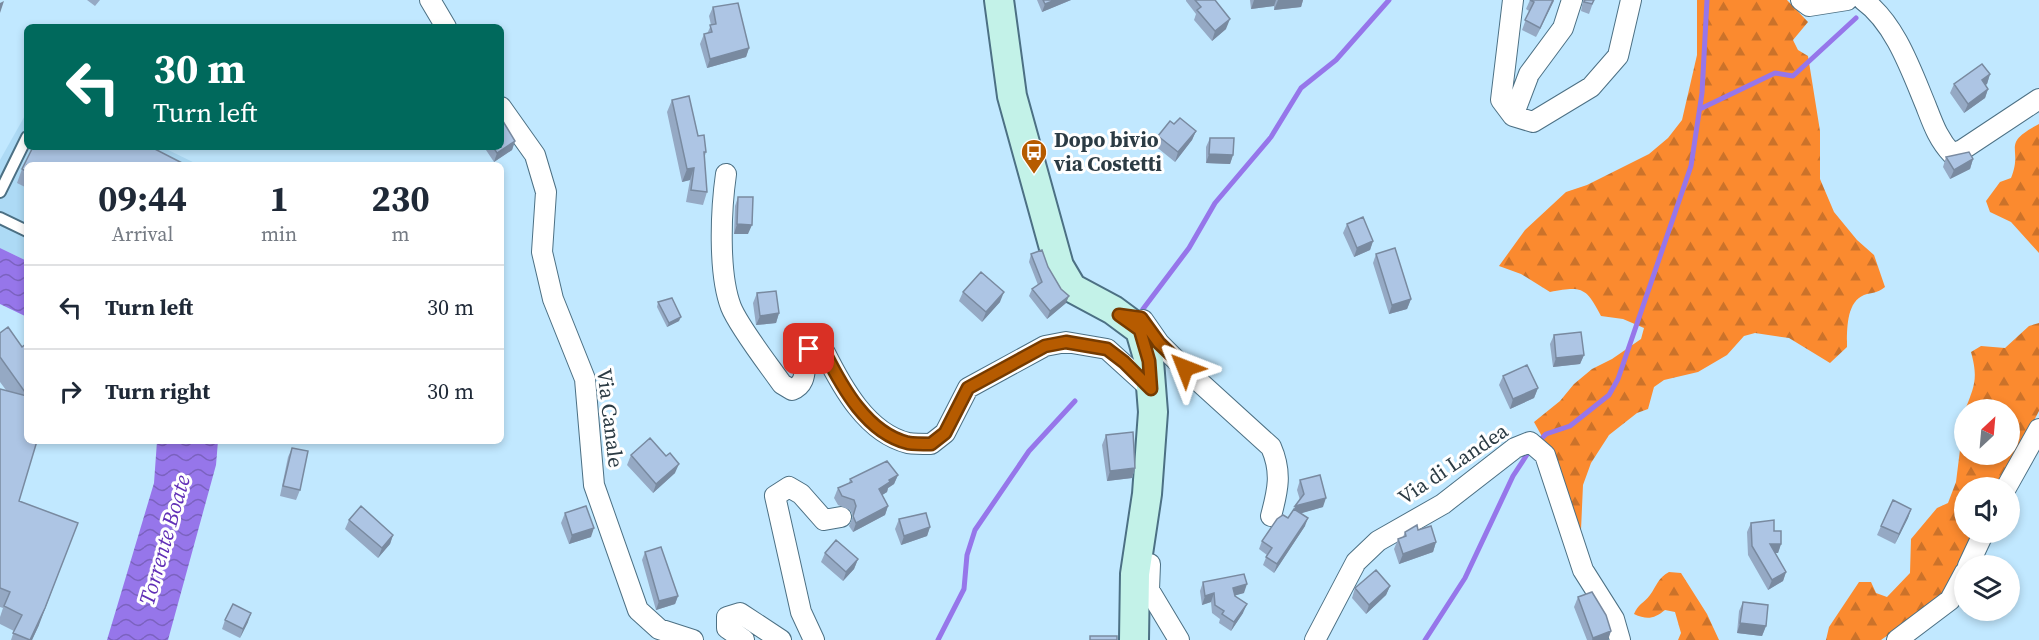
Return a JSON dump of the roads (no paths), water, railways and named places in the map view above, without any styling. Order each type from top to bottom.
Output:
[{"type":"street","points":[[429,0],[444,24]]},
{"type":"street","points":[[999,0],[1012,96],[1059,266],[1072,288],[1140,330],[1149,361],[1153,412],[1147,494],[1136,574],[1134,640]]},
{"type":"street","points":[[1514,0],[1501,100],[1512,116],[1533,122],[1591,87],[1618,56],[1631,0]]},
{"type":"street","points":[[1512,116],[1529,74],[1563,28],[1572,0]]},
{"type":"street","points":[[1801,0],[1809,6],[1847,0]]},
{"type":"street","points":[[1863,0],[1879,11],[1910,67],[1939,141],[1952,154],[1962,150],[2039,99]]},
{"type":"street","name":"Via Canale","points":[[504,111],[535,155],[546,192],[542,252],[553,299],[585,379],[594,485],[638,610],[659,629],[693,640]]},
{"type":"street","points":[[726,174],[720,216],[727,292],[731,308],[782,384],[792,390],[799,387],[805,379],[805,358],[809,349],[816,348],[825,353],[855,405],[886,433],[908,442],[931,444],[945,433],[968,388],[1045,346],[1066,342],[1107,349],[1124,362],[1151,389]]},
{"type":"street","points":[[1119,315],[1141,318],[1159,343],[1271,447],[1277,462],[1280,483],[1271,516]]},
{"type":"street","points":[[2012,477],[2039,429]]},
{"type":"street","name":"Via di Landea","points":[[1315,640],[1356,562],[1378,541],[1443,504],[1515,448],[1530,442],[1545,455],[1583,570],[1614,619],[1620,640]]},
{"type":"street","points":[[814,640],[801,612],[775,496],[789,487],[801,494],[824,520],[841,517]]},
{"type":"street","points":[[1142,524],[1151,533],[1153,544],[1148,573],[1149,590],[1179,640]]},
{"type":"street","points":[[1897,640],[1950,600],[1954,593]]},
{"type":"street","points":[[744,640],[727,628],[727,617],[740,613],[781,640]]},
{"type":"lane","points":[[0,192],[24,144]]},
{"type":"lane","points":[[0,218],[24,230]]},
{"type":"water","points":[[0,248],[24,260],[24,316],[0,304]]},
{"type":"water","name":"Torrente Boate","points":[[157,444],[218,444],[216,465],[168,640],[107,640],[154,483]]},
{"type":"waterway","points":[[1143,309],[1189,248],[1215,203],[1271,137],[1301,88],[1336,60],[1389,0]]},
{"type":"waterway","points":[[1425,640],[1465,578],[1513,476],[1528,453],[1546,434],[1570,426],[1609,395],[1618,379],[1691,166],[1702,93],[1707,0]]},
{"type":"waterway","points":[[1700,109],[1775,73],[1793,76],[1856,18]]},
{"type":"waterway","points":[[938,640],[964,589],[967,555],[975,530],[1029,451],[1075,401]]},
{"type":"place","name":"Dopo bivio via Costetti","points":[[1034,175]]}]
